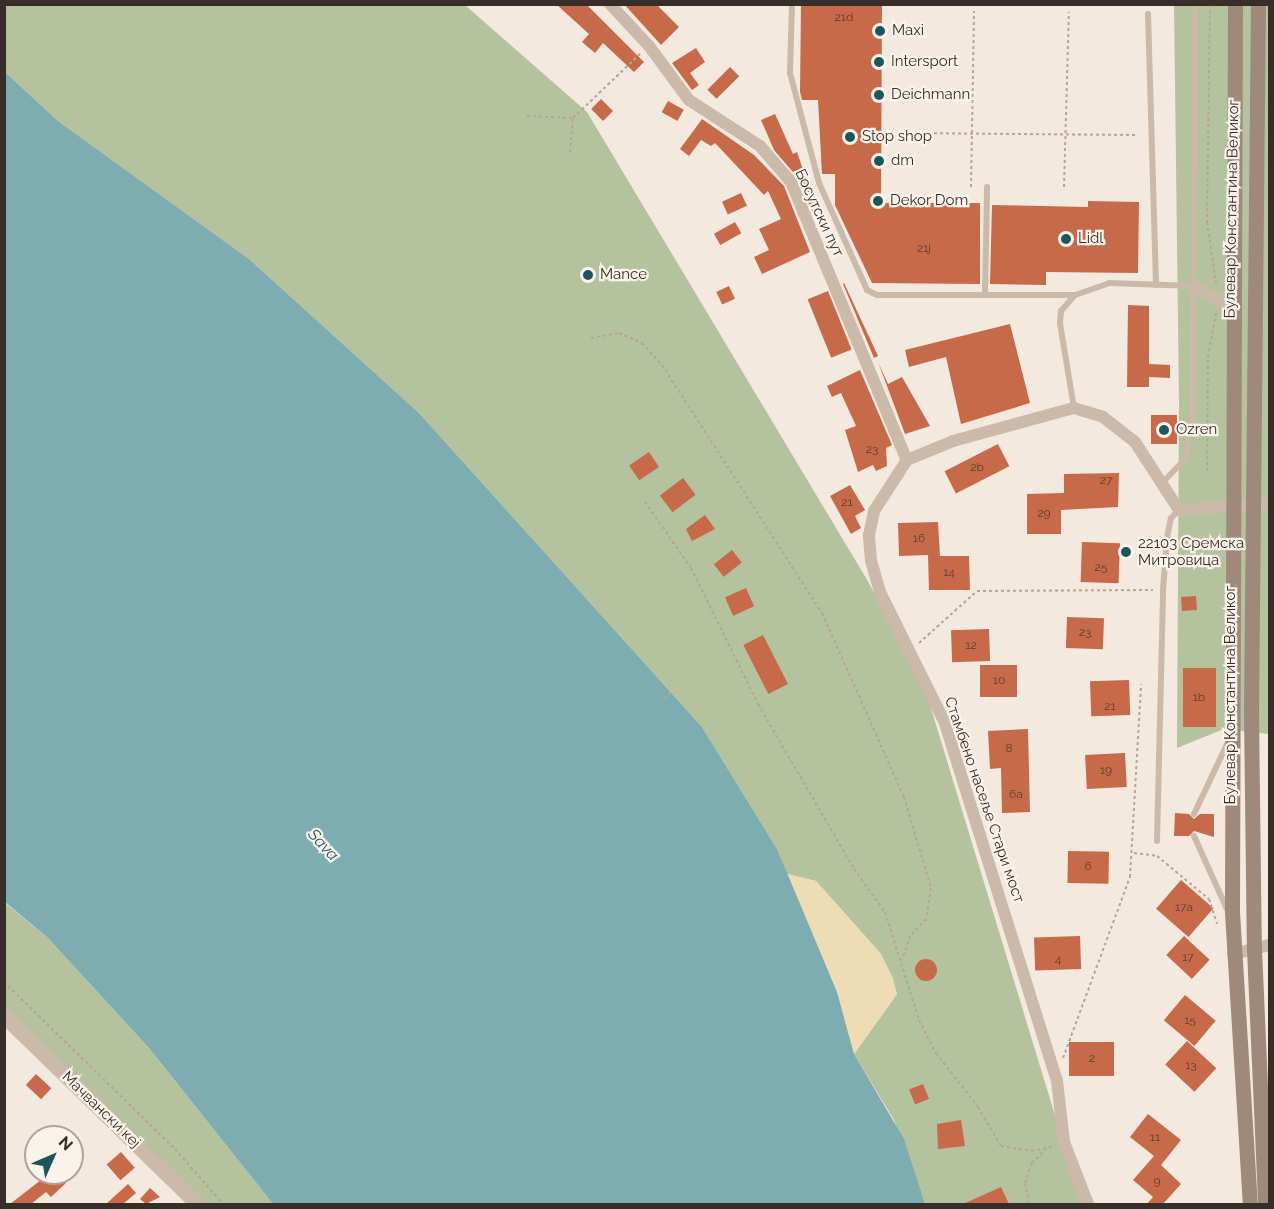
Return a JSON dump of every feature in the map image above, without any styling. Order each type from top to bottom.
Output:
[{"type":"main road","name":"Булевар Константина Великог","points":[[1235,4],[1230,510],[1232,921],[1250,1204]]},
{"type":"main road","name":"Булевар Константина Великог","points":[[1258,4],[1253,506],[1265,1204]]},
{"type":"street","name":"Босутски пут","points":[[610,4],[649,45],[689,100],[760,146],[791,182],[907,460]]},
{"type":"street","points":[[1195,286],[1231,308]]},
{"type":"street","points":[[907,460],[953,441],[1074,408],[1103,417],[1122,430],[1163,482],[1168,498],[1179,510],[1230,510],[1269,504]]},
{"type":"street","name":"Стамбено насеље Стари мост","points":[[907,460],[885,489],[869,535],[880,592],[912,648],[944,721],[1057,1081],[1064,1142],[1088,1204]]},
{"type":"street","points":[[1233,954],[1262,947]]},
{"type":"street","name":"Мачвански кеј","points":[[4,1016],[197,1204]]},
{"type":"lane","points":[[792,4],[793,84],[819,183],[867,290],[877,295],[1075,295],[1109,283],[1195,286]]},
{"type":"lane","points":[[1163,482],[1185,459],[1191,441],[1195,286],[1195,4]]},
{"type":"lane","points":[[1148,15],[1156,285]]},
{"type":"lane","points":[[985,295],[987,187]]},
{"type":"lane","points":[[1074,408],[1060,323],[1061,311],[1075,295]]},
{"type":"lane","points":[[1157,841],[1163,590],[1169,528],[1179,510]]},
{"type":"lane","points":[[1194,814],[1230,736]]},
{"type":"lane","points":[[1194,836],[1232,921]]},
{"type":"path","points":[[1207,471],[1208,357],[1216,297],[1207,222],[1210,4]]},
{"type":"path","points":[[971,187],[974,11]]},
{"type":"path","points":[[1065,187],[1069,12]]},
{"type":"path","points":[[570,152],[573,118],[649,45]]},
{"type":"path","points":[[527,116],[573,118]]},
{"type":"path","points":[[904,133],[1137,135]]},
{"type":"path","points":[[591,338],[620,333],[642,343],[662,365],[822,614],[904,797],[931,888],[926,919],[910,936],[902,960]]},
{"type":"path","points":[[645,502],[691,568],[758,704],[854,869],[885,912],[927,1037],[1001,1146],[1046,1149],[1032,1163],[1024,1183],[1029,1204]]},
{"type":"path","points":[[912,648],[935,633],[946,614],[977,591],[1163,590]]},
{"type":"path","points":[[1057,1081],[1073,1023],[1105,955],[1131,877],[1141,684]]},
{"type":"path","points":[[664,699],[671,692]]},
{"type":"path","points":[[720,774],[728,769]]},
{"type":"path","points":[[1133,853],[1157,855],[1209,899],[1219,930]]},
{"type":"path","points":[[4,982],[175,1149],[223,1204]]},
{"type":"green space","points":[[4,5],[465,5],[587,112],[869,583],[930,705],[1082,1204],[925,1204],[894,1120],[854,1054],[897,994],[881,954],[816,881],[787,874],[777,849],[702,727],[419,413],[249,259],[58,121],[5,72]]},
{"type":"green space","points":[[1174,5],[1270,5],[1269,734],[1224,729],[1177,748],[1179,402]]},
{"type":"green space","points":[[4,902],[47,937],[149,1048],[273,1204],[201,1204],[5,1017]]},
{"type":"sand","points":[[787,874],[816,881],[881,954],[893,978],[897,994],[854,1054],[837,992]]},
{"type":"water","name":"Sava","points":[[5,72],[58,121],[249,259],[419,413],[702,727],[777,849],[837,992],[854,1054],[904,1139],[925,1204],[273,1204],[149,1048],[47,937],[5,902]]},
{"type":"building","points":[[556,4],[586,4],[644,62],[634,72],[603,43],[595,53],[582,42],[589,34]]},
{"type":"building","points":[[624,4],[656,4],[679,27],[661,45]]},
{"type":"building","name":"Stop shop","points":[[801,4],[882,4],[881,203],[980,203],[980,284],[872,283],[835,205],[835,174],[822,174],[818,100],[802,100],[800,92]]},
{"type":"building","points":[[696,48],[705,62],[690,73],[699,85],[692,90],[672,63]]},
{"type":"building","points":[[730,67],[739,76],[717,99],[707,90]]},
{"type":"building","points":[[601,99],[613,111],[603,121],[591,109]]},
{"type":"building","points":[[668,101],[684,110],[677,121],[662,112]]},
{"type":"building","points":[[775,114],[793,154],[797,152],[818,214],[814,216],[798,178],[774,150],[761,120]]},
{"type":"building","points":[[702,119],[754,155],[784,186],[810,252],[762,274],[754,257],[769,250],[759,229],[781,219],[768,191],[764,195],[715,143],[711,146],[701,140],[689,156],[680,149]]},
{"type":"building","points":[[741,193],[747,206],[728,215],[722,202]]},
{"type":"building","name":"Lidl","points":[[1088,201],[1139,202],[1138,273],[1046,272],[1046,285],[990,284],[992,205],[1088,207]]},
{"type":"building","points":[[735,222],[741,233],[720,245],[714,234]]},
{"type":"building","points":[[843,284],[878,356],[874,358]]},
{"type":"building","points":[[729,286],[735,299],[722,305],[716,292]]},
{"type":"building","points":[[828,291],[852,349],[831,358],[808,299]]},
{"type":"building","points":[[1128,305],[1149,306],[1149,364],[1170,365],[1170,378],[1149,377],[1149,387],[1127,387]]},
{"type":"building","points":[[1010,324],[1030,403],[961,424],[946,357],[909,367],[905,350]]},
{"type":"building","points":[[878,362],[888,384],[902,377],[930,426],[905,434]]},
{"type":"building","points":[[860,370],[892,445],[886,448],[887,466],[876,471],[873,465],[858,472],[845,430],[856,426],[841,393],[832,397],[827,386]]},
{"type":"building","points":[[1151,415],[1177,415],[1177,444],[1151,444]]},
{"type":"building","points":[[998,444],[1009,466],[956,494],[945,471]]},
{"type":"building","points":[[649,452],[659,467],[639,480],[629,465]]},
{"type":"building","points":[[1119,473],[1118,507],[1061,510],[1061,534],[1027,534],[1027,494],[1064,493],[1064,474]]},
{"type":"building","points":[[683,478],[696,495],[672,512],[660,495]]},
{"type":"building","points":[[850,485],[865,510],[855,516],[861,528],[851,534],[830,496]]},
{"type":"building","points":[[705,515],[715,529],[692,541],[686,529]]},
{"type":"building","points":[[938,522],[940,556],[969,556],[970,590],[929,590],[928,555],[899,556],[898,523]]},
{"type":"building","points":[[1082,542],[1120,543],[1119,583],[1081,582]]},
{"type":"building","points":[[732,550],[742,563],[724,577],[714,564]]},
{"type":"building","points":[[746,588],[754,606],[733,616],[725,597]]},
{"type":"building","points":[[1196,596],[1197,610],[1182,611],[1181,597]]},
{"type":"building","points":[[1067,617],[1104,618],[1103,649],[1066,648]]},
{"type":"building","points":[[989,629],[990,661],[952,662],[951,630]]},
{"type":"building","points":[[763,635],[788,684],[768,694],[743,645]]},
{"type":"building","points":[[980,665],[1017,665],[1017,697],[980,697]]},
{"type":"building","points":[[1183,668],[1216,668],[1216,727],[1183,727]]},
{"type":"building","points":[[1129,680],[1130,715],[1091,716],[1090,681]]},
{"type":"building","points":[[1028,729],[1030,812],[1002,813],[1001,768],[990,769],[988,731]]},
{"type":"building","points":[[1125,753],[1127,787],[1087,789],[1085,755]]},
{"type":"building","points":[[1175,813],[1189,814],[1194,819],[1200,814],[1214,814],[1214,837],[1194,831],[1189,836],[1174,836]]},
{"type":"building","points":[[1068,851],[1109,852],[1108,884],[1067,883]]},
{"type":"building","points":[[1181,880],[1213,908],[1189,937],[1156,909]]},
{"type":"building","points":[[1080,936],[1081,969],[1035,971],[1034,938]]},
{"type":"building","points":[[1184,936],[1210,960],[1192,979],[1166,955]]},
{"type":"building","points":[[926,959],[934,962],[937,970],[934,978],[926,981],[918,978],[915,970],[918,962]]},
{"type":"building","points":[[1185,995],[1216,1021],[1194,1046],[1164,1020]]},
{"type":"building","points":[[1187,1041],[1216,1068],[1194,1092],[1165,1064]]},
{"type":"building","points":[[1069,1042],[1114,1042],[1114,1076],[1069,1076]]},
{"type":"building","points":[[36,1074],[51,1088],[41,1099],[26,1085]]},
{"type":"building","points":[[923,1084],[929,1099],[915,1104],[909,1090]]},
{"type":"building","points":[[1148,1114],[1181,1140],[1161,1165],[1181,1184],[1163,1204],[1147,1204],[1153,1197],[1133,1180],[1154,1156],[1130,1137]]},
{"type":"building","points":[[961,1120],[965,1146],[938,1149],[937,1124]]},
{"type":"building","points":[[121,1152],[135,1168],[120,1180],[107,1164]]},
{"type":"building","points":[[128,1184],[136,1193],[123,1204],[106,1204]]},
{"type":"building","points":[[35,1185],[64,1185],[51,1197],[46,1192],[31,1204],[10,1204]]},
{"type":"building","points":[[1001,1187],[1009,1204],[963,1204]]},
{"type":"building","points":[[150,1188],[160,1197],[146,1204],[140,1199]]},
{"type":"place","name":"Maxi","points":[[880,31]]},
{"type":"place","name":"Intersport","points":[[879,62]]},
{"type":"place","name":"Deichmann","points":[[879,95]]},
{"type":"place","name":"Stop shop","points":[[850,137]]},
{"type":"place","name":"dm","points":[[879,161]]},
{"type":"place","name":"Dekor Dom","points":[[878,201]]},
{"type":"place","name":"Lidl","points":[[1066,239]]},
{"type":"place","name":"Mance","points":[[588,275]]},
{"type":"place","name":"Ozren","points":[[1164,430]]},
{"type":"place","name":"22103 Сремска Митровица","points":[[1126,552]]}]
